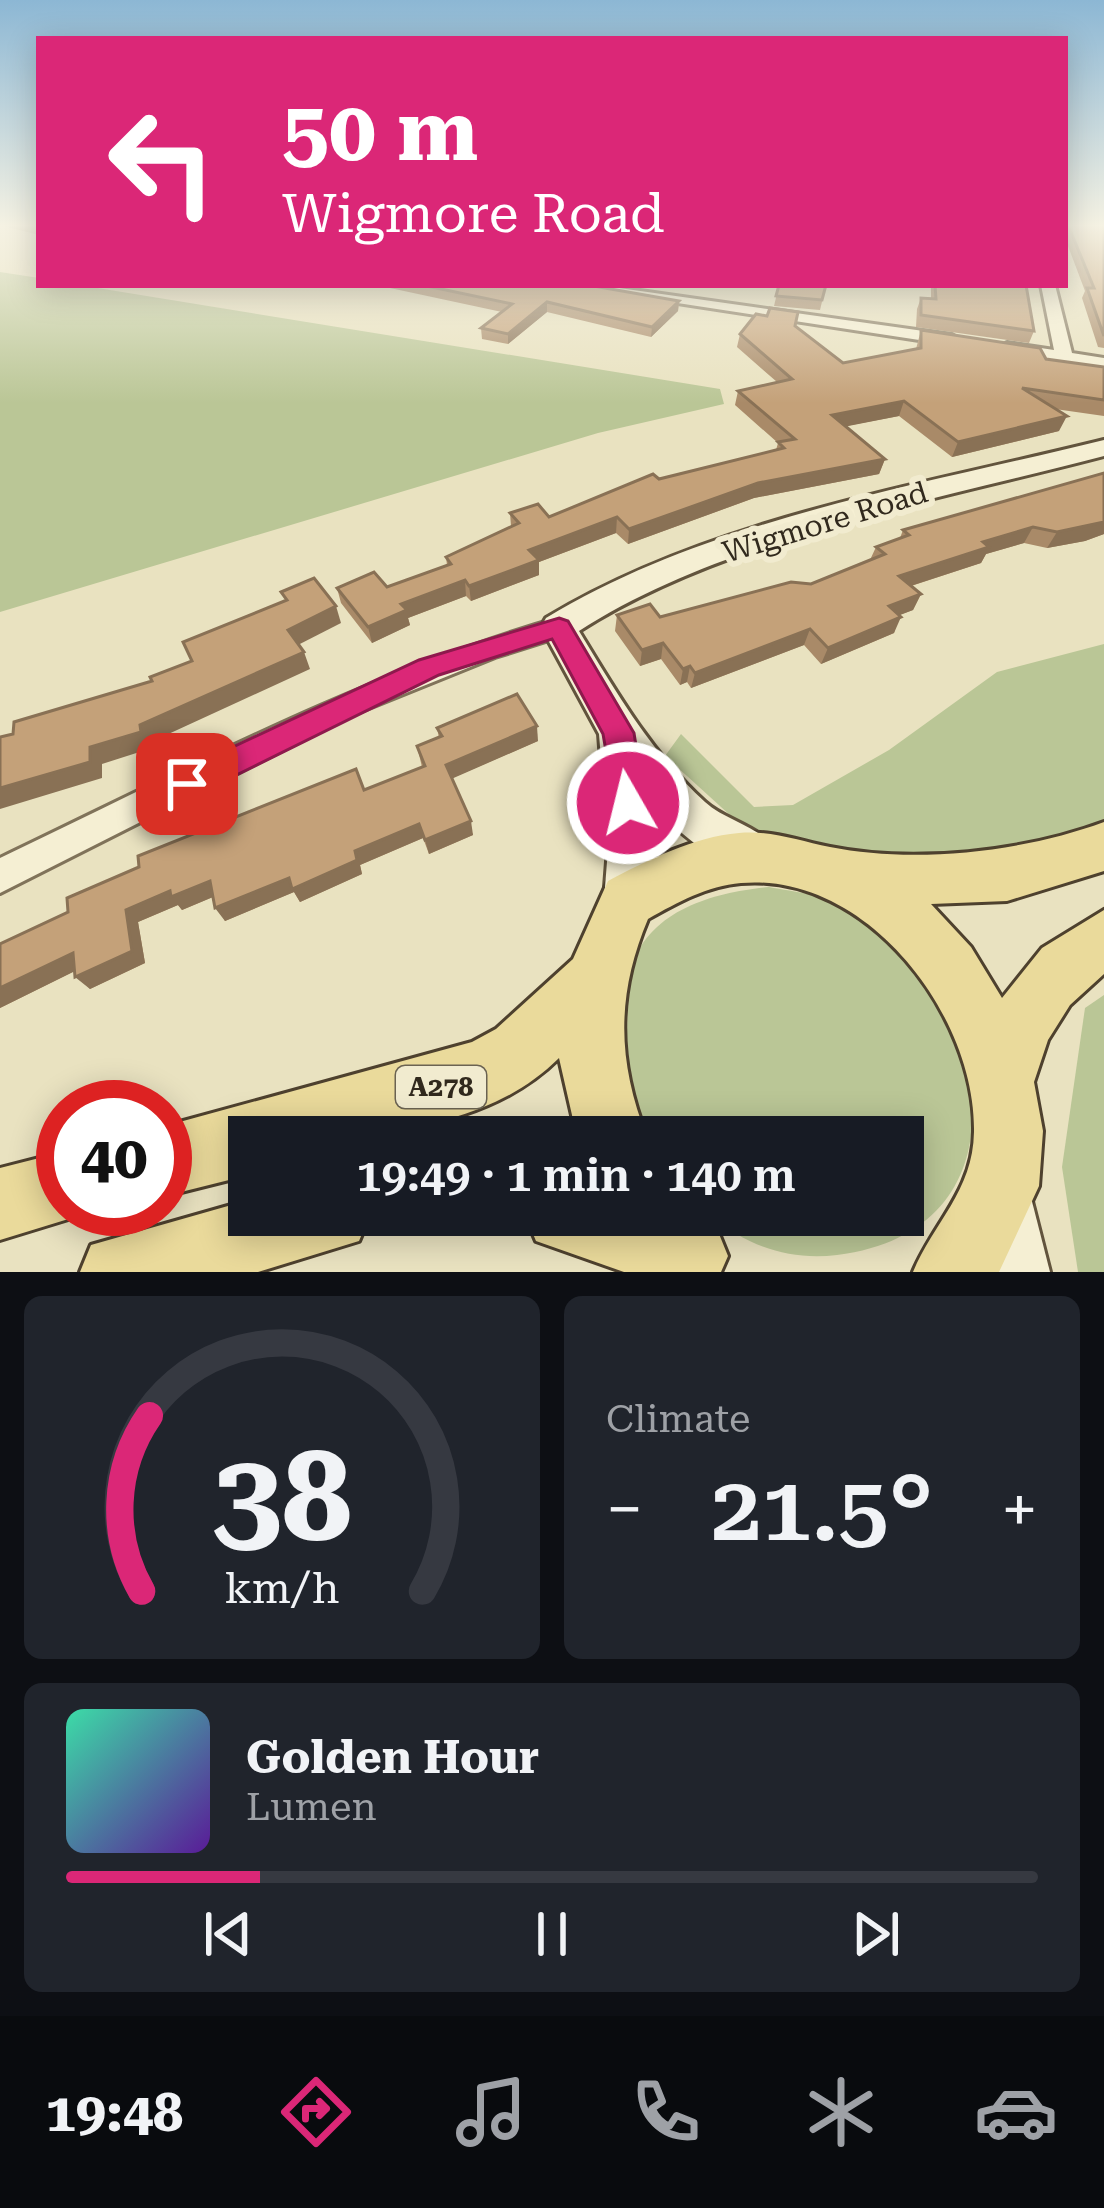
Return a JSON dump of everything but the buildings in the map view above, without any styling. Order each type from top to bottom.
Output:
[{"type":"main road","points":[[603,1116],[596,1098],[588,1030],[593,981],[628,900],[711,862],[755,856],[834,872],[988,881],[1048,869],[1104,846]]},
{"type":"main road","points":[[834,872],[885,904],[927,941],[961,986],[1001,1083],[1008,1150],[1002,1190],[963,1262],[951,1272]]},
{"type":"main road","points":[[1001,1083],[1022,1019],[1042,987],[1104,939]]},
{"type":"main road","name":"A278","points":[[332,1116],[483,1072],[519,1052],[593,981]]},
{"type":"main road","points":[[192,1154],[228,1145]]},
{"type":"main road","points":[[0,1204],[36,1195]]},
{"type":"main road","points":[[118,1272],[254,1236]]},
{"type":"main road","points":[[642,1236],[687,1248]]},
{"type":"street","points":[[595,288],[745,304],[961,341]]},
{"type":"street","points":[[1049,288],[1064,356]]},
{"type":"street","points":[[985,345],[1104,363]]},
{"type":"street","name":"Wigmore Road","points":[[0,876],[392,683],[490,645],[559,627],[615,592],[799,526],[1104,448]]},
{"type":"street","points":[[559,627],[619,733],[692,819],[755,856]]},
{"type":"street","points":[[619,733],[628,803],[628,900]]},
{"type":"street","points":[[1002,1190],[1017,1272]]},
{"type":"green space","points":[[0,284],[97,288],[720,389],[724,404],[598,433],[0,612]]},
{"type":"green space","points":[[1104,644],[1104,820],[1080,833],[986,857],[841,860],[743,827],[665,756],[681,734],[754,807],[793,805],[889,750],[997,672]]},
{"type":"green space","points":[[769,887],[811,894],[850,908],[897,945],[935,992],[960,1046],[972,1101],[967,1155],[945,1201],[924,1218],[924,1116],[641,1116],[627,1043],[632,965],[641,945],[670,917],[728,893]]},
{"type":"green space","points":[[1104,995],[1104,1272],[1078,1272],[1062,1167],[1085,1008]]},
{"type":"green space","points":[[740,1236],[902,1236],[837,1255],[802,1256]]},
{"type":"route","points":[[187,784],[429,667],[559,627],[619,733],[628,803]]}]
